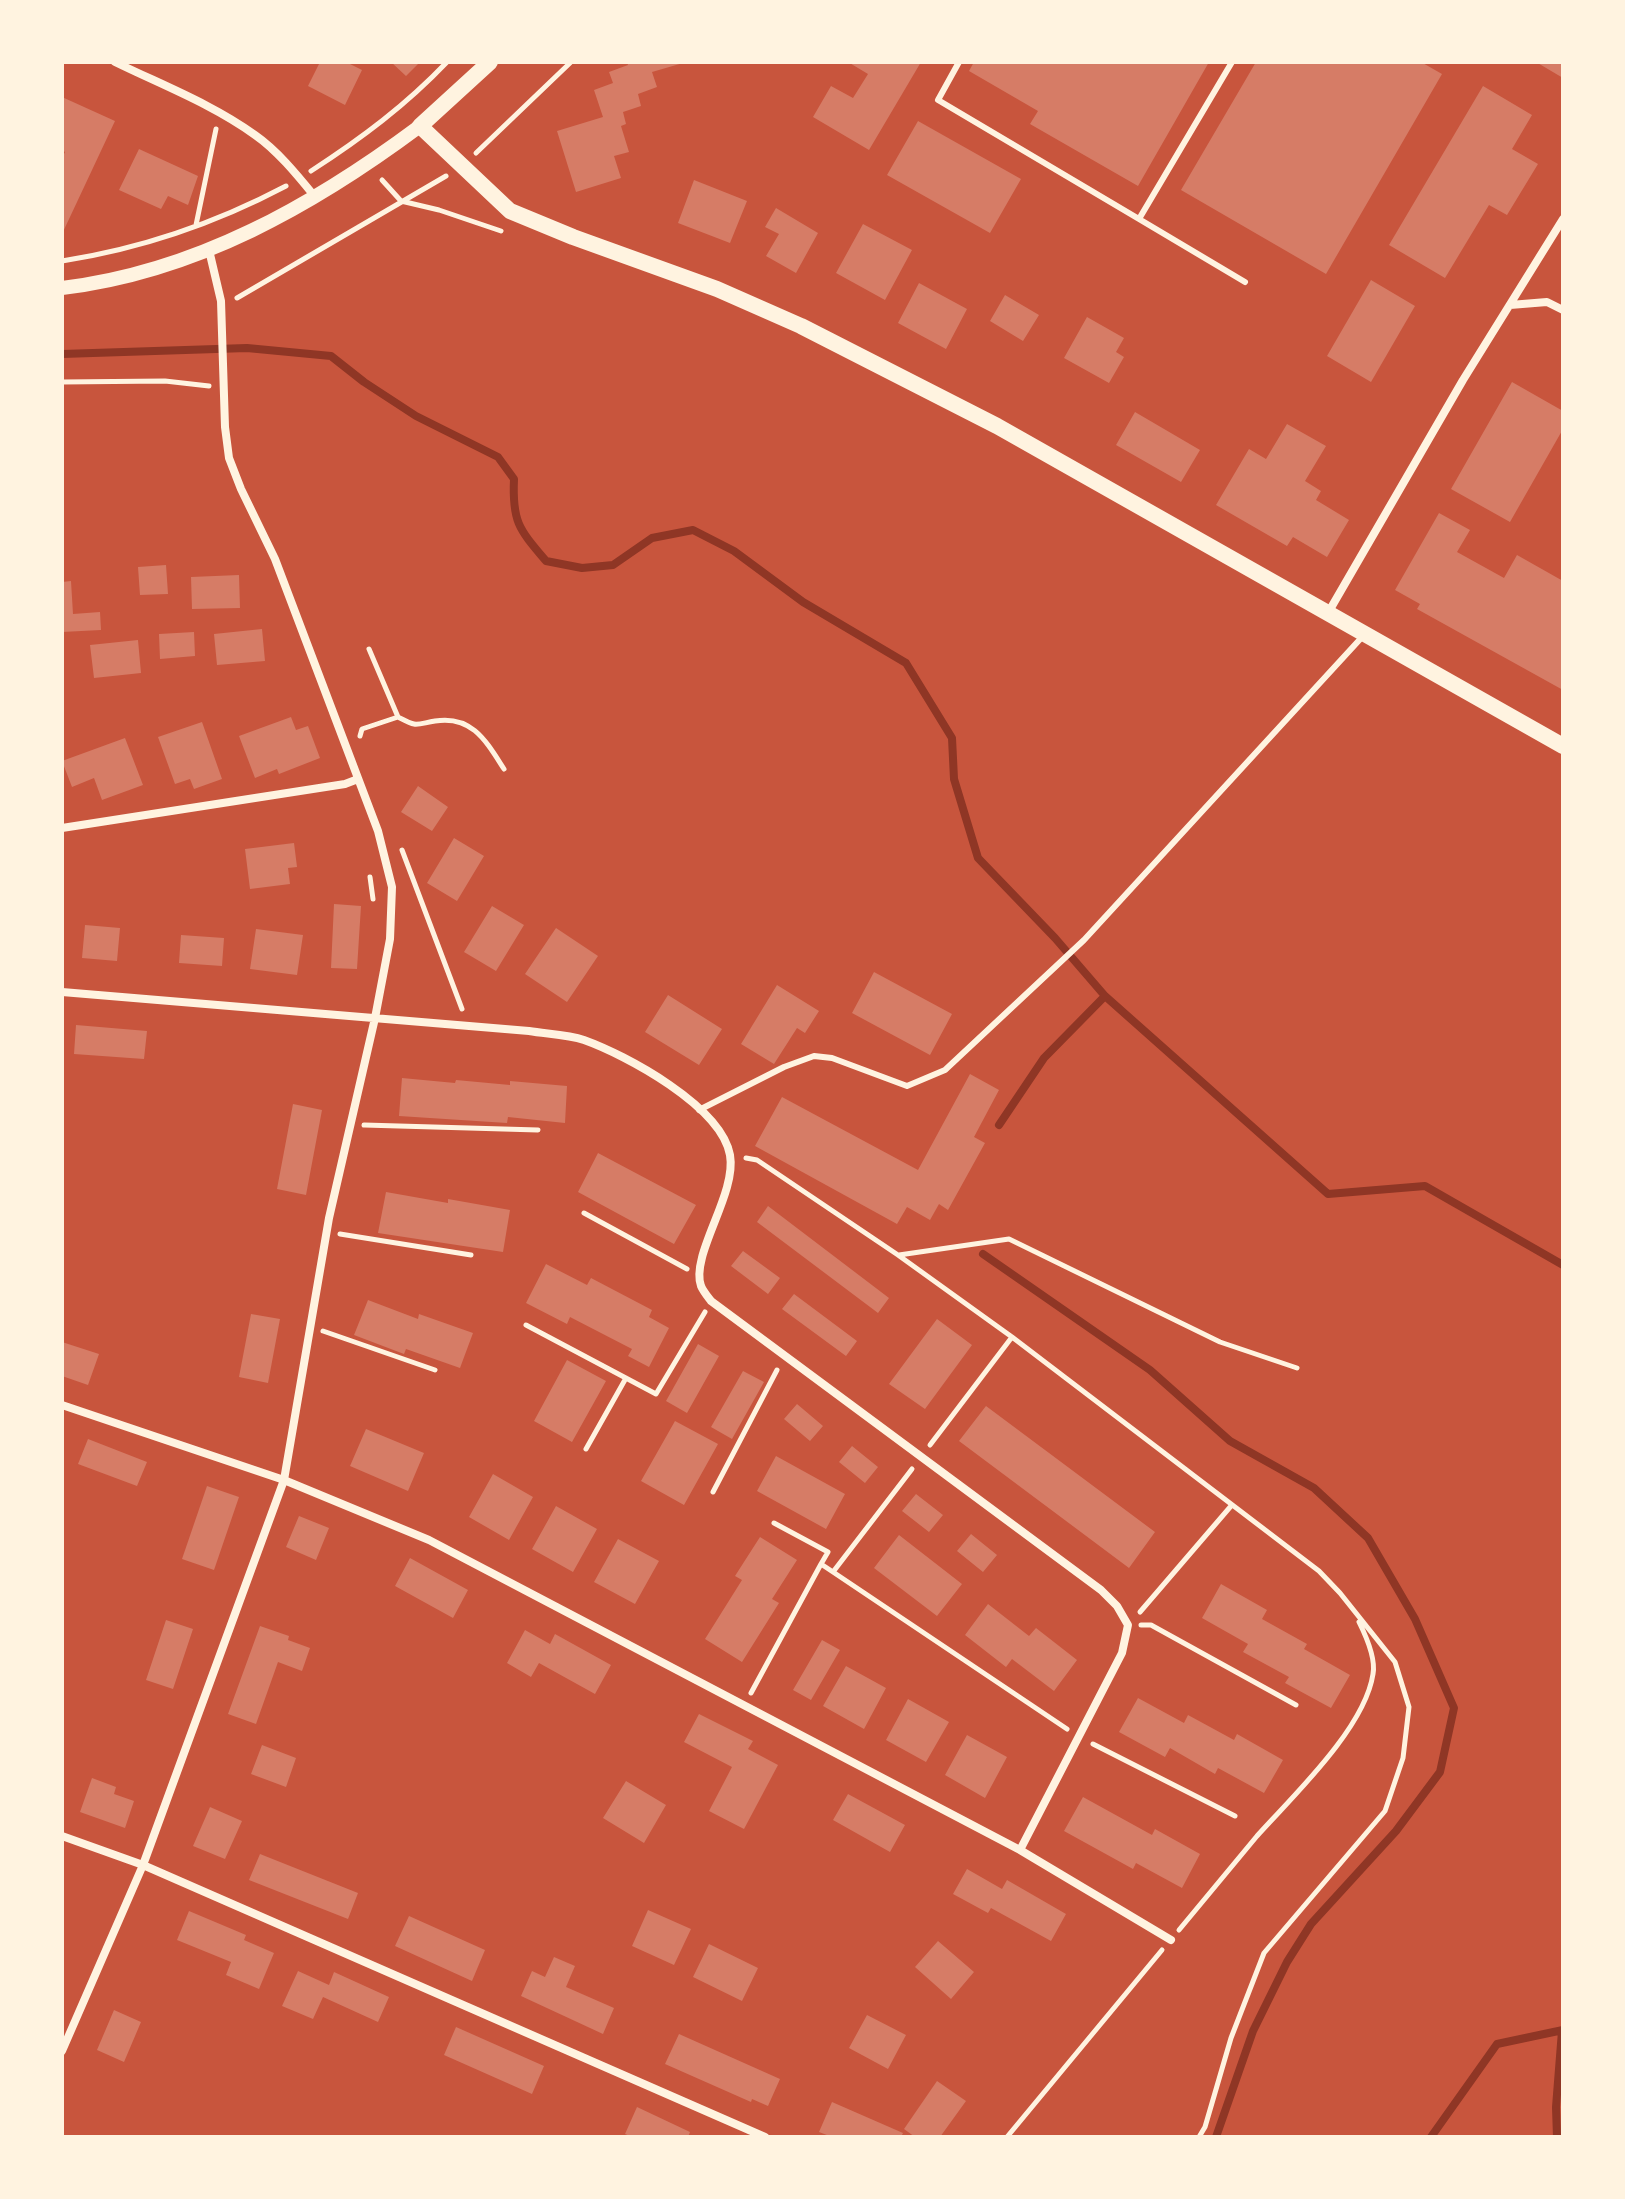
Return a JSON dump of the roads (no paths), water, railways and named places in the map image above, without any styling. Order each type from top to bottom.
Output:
[{"type":"main road","points":[[490,62],[420,126],[510,211],[717,289],[801,326],[997,426],[1563,746]]},
{"type":"street","points":[[115,62],[220,113],[257,136],[316,198]]},
{"type":"street","points":[[62,288],[125,275],[209,250],[249,233],[316,198],[368,165],[420,126]]},
{"type":"street","points":[[1328,613],[1563,219]]},
{"type":"street","points":[[62,2051],[143,1865],[284,1480],[327,1232],[390,939],[392,887],[378,831],[275,559],[229,458],[221,301],[209,250]]},
{"type":"street","points":[[1510,305],[1547,302],[1563,310]]},
{"type":"street","points":[[62,828],[345,784],[358,779]]},
{"type":"street","points":[[62,992],[580,1038],[634,1061],[683,1095],[716,1127],[730,1155],[726,1195],[700,1271],[701,1286],[711,1301],[1101,1590],[1117,1606],[1128,1625],[1122,1653],[1020,1850]]},
{"type":"street","points":[[62,1405],[284,1480],[429,1540],[1020,1850],[1171,1940]]},
{"type":"street","points":[[62,1836],[143,1865],[765,2137]]},
{"type":"lane","points":[[959,62],[938,100],[1245,282]]},
{"type":"lane","points":[[1139,219],[1232,62]]},
{"type":"lane","points":[[699,1110],[784,1067],[814,1056],[832,1058],[907,1086],[945,1070],[1084,940],[1365,633]]},
{"type":"waterway","points":[[62,354],[247,348],[331,356],[416,416],[498,457],[514,479],[514,505],[519,524],[546,561],[582,568],[613,565],[652,538],[693,530],[734,551],[803,602],[906,663],[952,738],[954,779],[978,858],[1055,938],[1105,996],[1328,1194],[1425,1186],[1563,1265]]},
{"type":"waterway","points":[[999,1125],[1044,1058],[1105,996]]},
{"type":"waterway","points":[[983,1254],[1150,1370],[1230,1441],[1314,1488],[1368,1538],[1415,1619],[1454,1708],[1440,1772],[1396,1831],[1311,1924],[1287,1962],[1253,2031],[1216,2137]]},
{"type":"waterway","points":[[1431,2137],[1497,2044],[1563,2030]]},
{"type":"waterway","points":[[1557,2137],[1556,2107],[1562,2031]]}]
